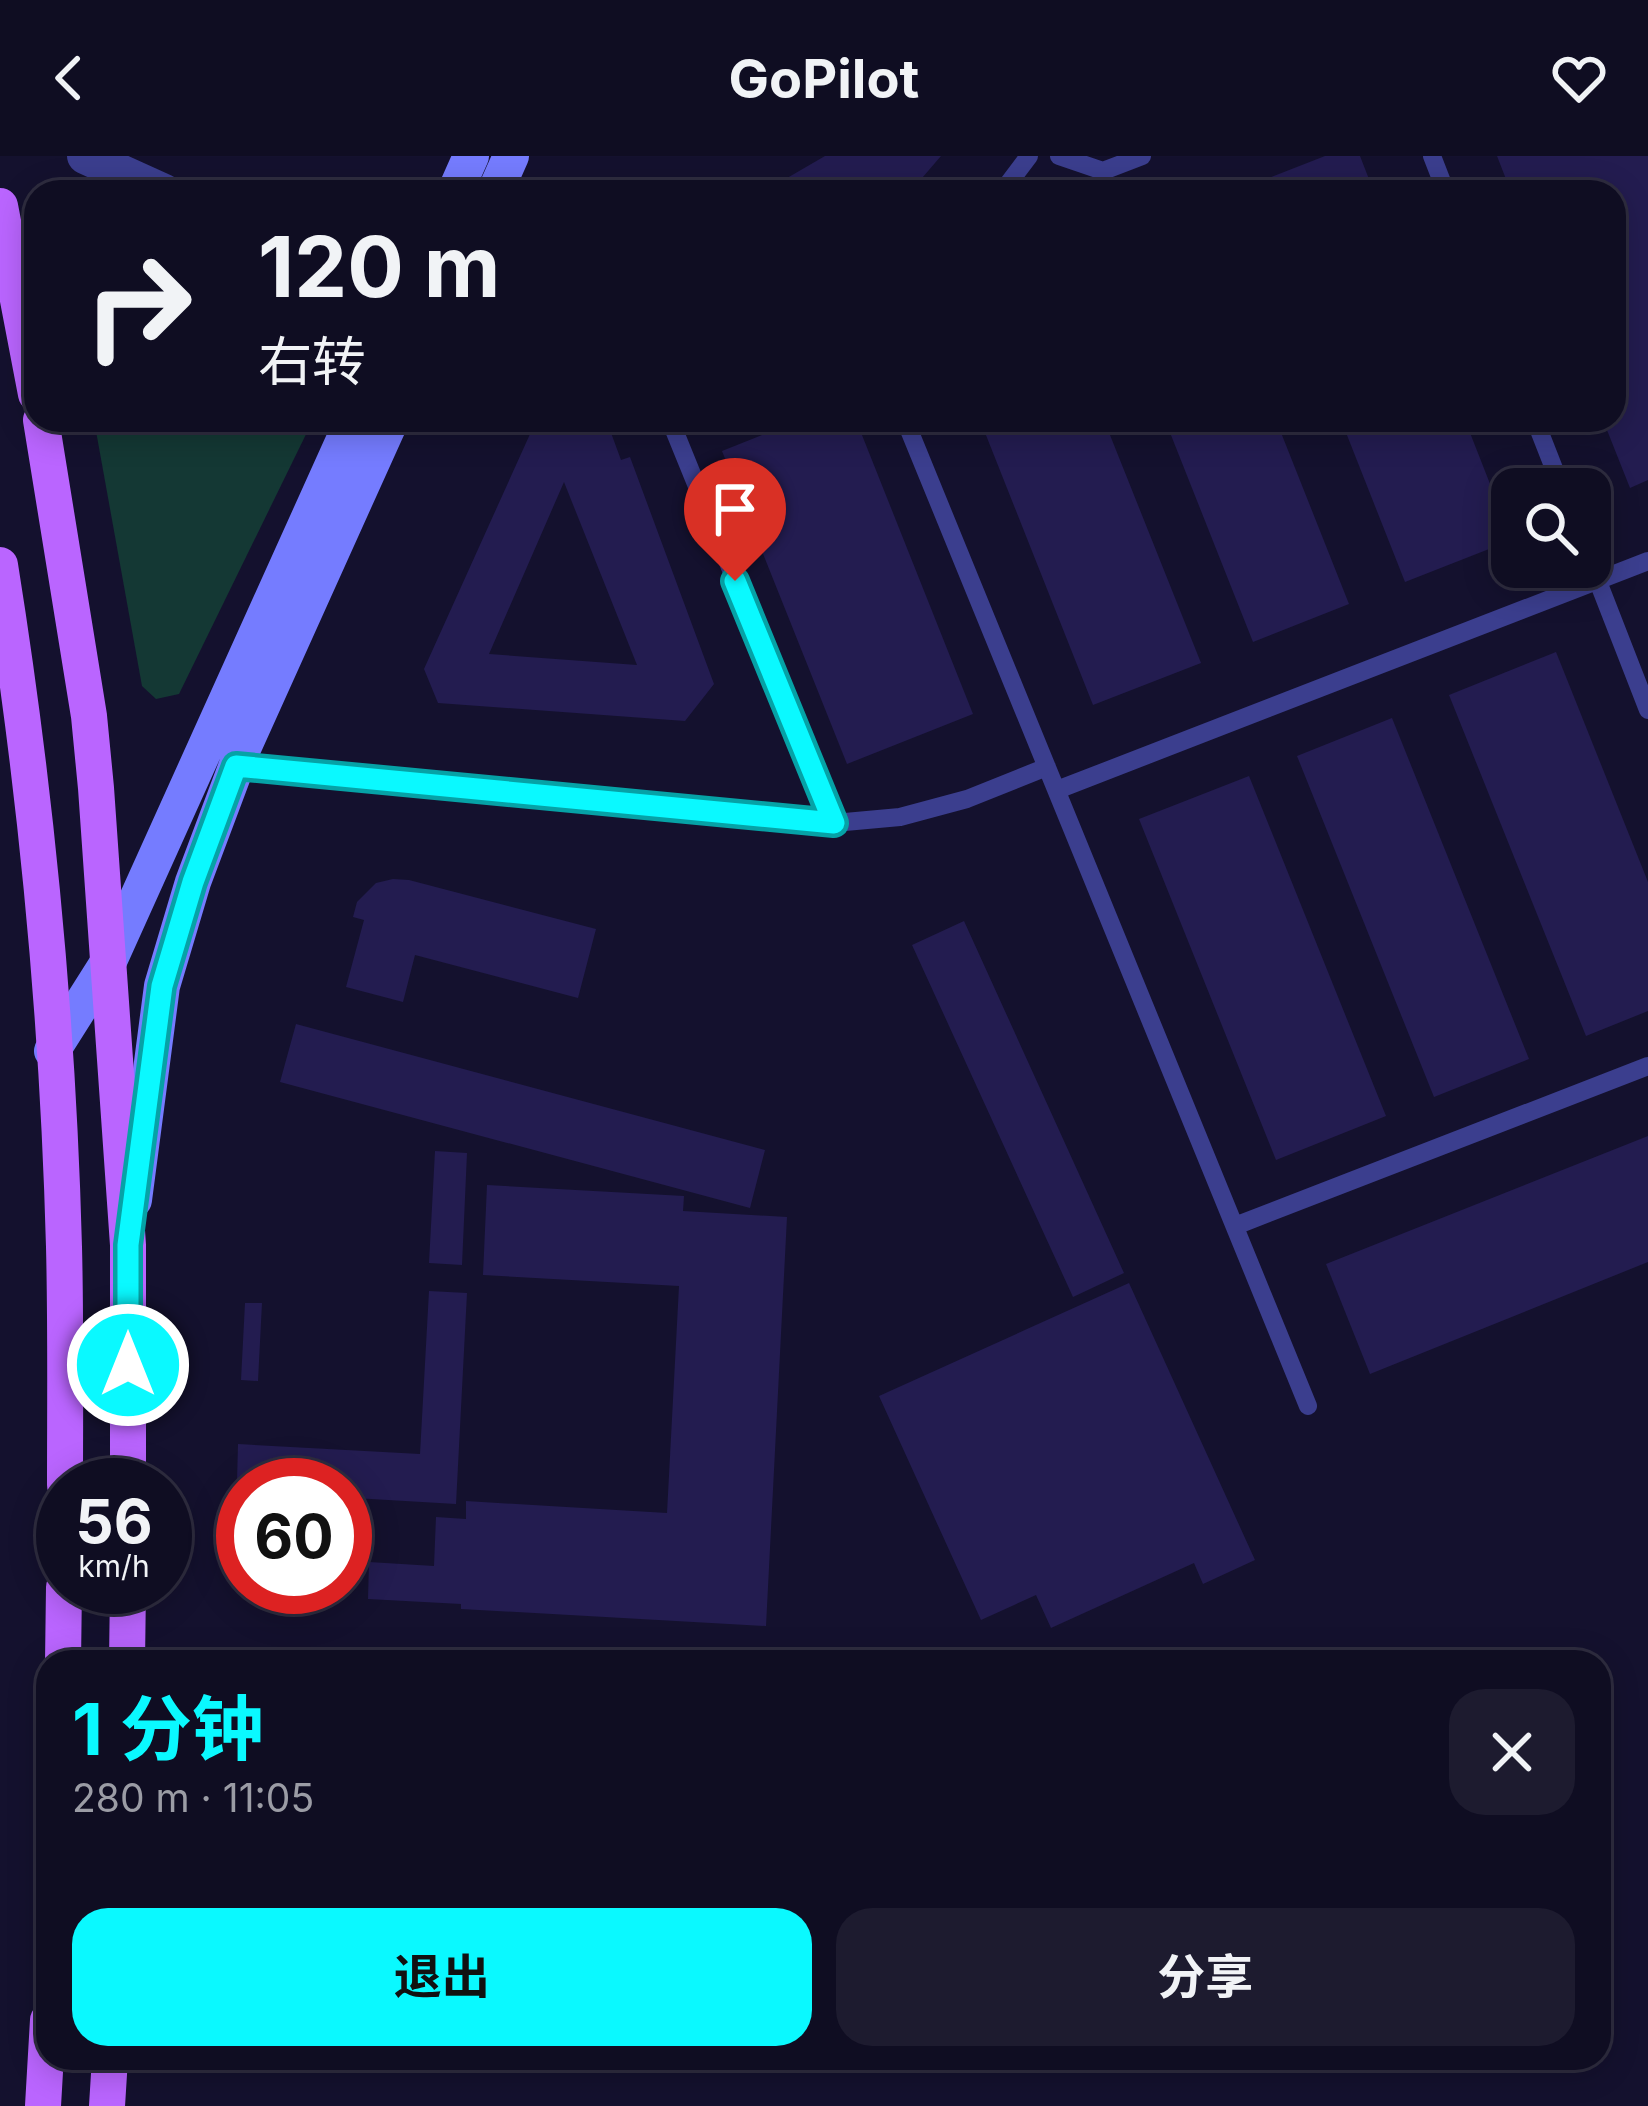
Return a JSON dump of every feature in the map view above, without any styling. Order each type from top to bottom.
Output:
[{"type":"main road","points":[[0,206],[24,331]]},
{"type":"main road","points":[[43,432],[89,716],[128,1245],[128,1458]]},
{"type":"main road","points":[[52,1051],[109,961],[348,432]]},
{"type":"main road","points":[[128,1245],[162,986],[193,882],[236,766],[386,432]]},
{"type":"main road","points":[[0,566],[33,794],[52,1051],[64,1246],[65,1458]]},
{"type":"main road","points":[[63,1650],[64,1614]]},
{"type":"main road","points":[[127,1650],[128,1614]]},
{"type":"main road","points":[[44,2106],[46,2070]]},
{"type":"main road","points":[[107,2106],[109,2070]]},
{"type":"street","points":[[85,156],[138,180]]},
{"type":"lane","points":[[1059,156],[1103,171],[1142,156]]},
{"type":"lane","points":[[675,432],[834,823]]},
{"type":"lane","points":[[910,432],[1308,1406]]},
{"type":"lane","points":[[1540,432],[1554,468]]},
{"type":"lane","points":[[1611,576],[1648,561]]},
{"type":"lane","points":[[1057,790],[1580,588]]},
{"type":"lane","points":[[1601,588],[1648,710]]},
{"type":"lane","points":[[236,766],[834,823],[900,817],[967,799],[1047,767]]},
{"type":"lane","points":[[1235,1226],[1648,1066]]},
{"type":"green space","points":[[96,432],[307,432],[179,694],[156,699],[142,686]]},
{"type":"building","points":[[825,156],[941,156],[920,180],[784,180]]},
{"type":"building","points":[[1325,156],[1360,156],[1369,180],[1263,180]]},
{"type":"building","points":[[1497,156],[1648,156],[1648,480],[1630,488],[1608,432],[1626,432],[1626,180],[1506,180]]},
{"type":"building","points":[[531,432],[611,432],[621,460],[630,457],[714,684],[685,721],[438,703],[424,669]],"holes":[[[564,482],[637,665],[489,654]]]},
{"type":"building","points":[[770,432],[861,432],[973,714],[847,764],[722,451]]},
{"type":"building","points":[[985,432],[1109,432],[1201,663],[1093,705]]},
{"type":"building","points":[[1170,432],[1281,432],[1349,604],[1253,642]]},
{"type":"building","points":[[1346,432],[1470,432],[1491,486],[1491,548],[1405,582]]},
{"type":"building","points":[[1556,652],[1648,882],[1648,1011],[1586,1036],[1449,695]]},
{"type":"building","points":[[1392,718],[1529,1059],[1434,1097],[1297,756]]},
{"type":"building","points":[[1249,776],[1386,1116],[1276,1160],[1139,819]]},
{"type":"building","points":[[393,879],[596,929],[578,998],[415,955],[403,1002],[346,987],[364,920],[353,917],[357,902],[376,883]]},
{"type":"building","points":[[964,921],[1124,1273],[1073,1297],[912,945]]},
{"type":"building","points":[[296,1024],[765,1150],[750,1208],[280,1082]]},
{"type":"building","points":[[1648,1136],[1648,1262],[1370,1374],[1326,1264]]},
{"type":"building","points":[[435,1151],[467,1153],[462,1265],[429,1263]]},
{"type":"building","points":[[487,1185],[684,1196],[683,1211],[787,1217],[766,1626],[461,1609],[461,1604],[372,1599],[372,1562],[434,1566],[436,1517],[466,1519],[466,1501],[667,1513],[679,1286],[483,1275]]},
{"type":"building","points":[[1129,1283],[1255,1560],[1203,1584],[1194,1563],[1051,1628],[1036,1595],[981,1620],[879,1396]]},
{"type":"building","points":[[429,1291],[467,1293],[456,1504],[372,1499],[372,1458],[238,1458],[238,1444],[420,1454]]},
{"type":"building","points":[[245,1303],[262,1303],[258,1381],[241,1380]]},
{"type":"route","points":[[128,1365],[128,1245],[162,986],[193,882],[236,766],[834,823],[735,581]]}]
